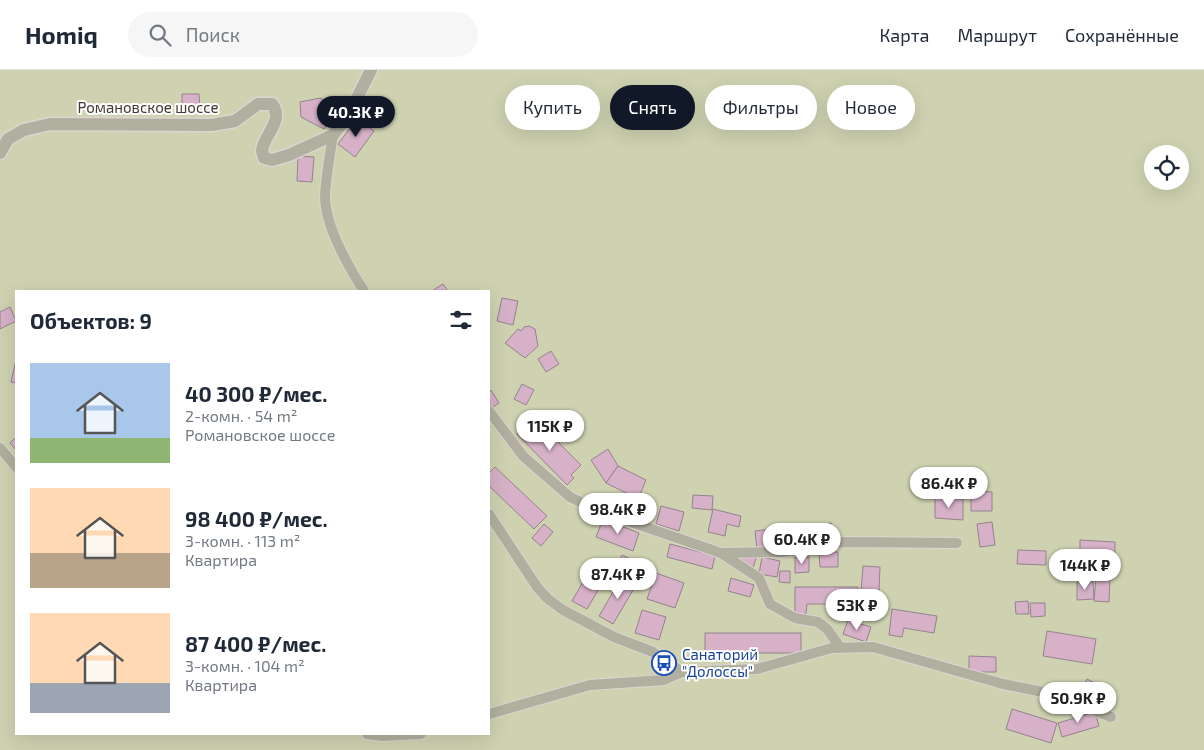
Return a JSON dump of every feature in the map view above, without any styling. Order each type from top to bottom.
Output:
[{"type":"street","name":"Романовское шоссе","points":[[0,154],[8,139],[37,126],[68,123],[212,126],[235,121],[263,103],[272,104],[276,114],[272,130],[262,147],[262,155],[267,160],[289,155],[333,135],[348,116],[371,70]]},
{"type":"street","points":[[333,135],[325,197],[327,217],[349,268],[363,290]]},
{"type":"street","points":[[490,412],[523,456],[570,497],[600,511],[721,553],[759,578],[770,604],[795,618],[818,622],[827,629],[840,647]]},
{"type":"street","points":[[0,448],[15,466]]},
{"type":"street","points":[[490,516],[537,587],[548,599],[563,610],[614,637],[652,652],[682,672]]},
{"type":"street","points":[[721,553],[781,552],[845,542],[957,543]]},
{"type":"street","points":[[490,714],[590,685],[664,680],[682,672],[757,669],[840,647],[872,647],[1003,684],[1053,694],[1111,717]]},
{"type":"street","points":[[374,735],[402,735]]},
{"type":"green space","points":[[0,70],[1204,70],[1204,750],[0,750]]},
{"type":"building","points":[[182,94],[199,94],[200,107],[182,108]]},
{"type":"building","points":[[320,98],[338,108],[324,129],[301,117],[300,102]]},
{"type":"building","points":[[358,118],[374,131],[355,157],[338,144]]},
{"type":"building","points":[[298,156],[314,157],[312,182],[297,181]]},
{"type":"building","points":[[443,284],[447,290],[434,290]]},
{"type":"building","points":[[502,298],[518,301],[513,325],[497,321]]},
{"type":"building","points":[[10,307],[15,322],[0,329],[0,312]]},
{"type":"building","points":[[529,326],[535,329],[538,346],[525,358],[505,343],[518,329],[521,331],[524,327]]},
{"type":"building","points":[[551,351],[559,364],[546,372],[538,359]]},
{"type":"building","points":[[15,364],[15,383],[11,382]]},
{"type":"building","points":[[522,384],[534,390],[526,405],[514,399]]},
{"type":"building","points":[[490,391],[499,403],[490,409]]},
{"type":"building","points":[[537,421],[581,465],[571,475],[574,478],[567,485],[517,434],[523,428],[527,431]]},
{"type":"building","points":[[15,438],[15,449],[10,443]]},
{"type":"building","points":[[608,449],[618,466],[606,483],[591,460]]},
{"type":"building","points":[[618,466],[646,480],[638,499],[606,483]]},
{"type":"building","points":[[495,467],[547,516],[534,529],[490,487],[490,472]]},
{"type":"building","points":[[971,491],[992,492],[992,511],[971,511]]},
{"type":"building","points":[[693,495],[713,496],[712,510],[692,508]]},
{"type":"building","points":[[935,498],[963,499],[963,520],[935,518]]},
{"type":"building","points":[[661,506],[684,512],[679,531],[656,524]]},
{"type":"building","points":[[713,509],[741,516],[739,527],[727,524],[725,536],[708,532]]},
{"type":"building","points":[[603,519],[639,533],[633,551],[596,537]]},
{"type":"building","points":[[992,522],[995,545],[980,547],[977,524]]},
{"type":"building","points":[[831,523],[833,532],[819,534],[818,525]]},
{"type":"building","points":[[544,524],[553,532],[541,546],[532,538]]},
{"type":"building","points":[[807,526],[808,544],[794,544],[793,527]]},
{"type":"building","points":[[782,528],[784,547],[757,550],[755,531]]},
{"type":"building","points":[[1080,540],[1115,542],[1115,553],[1080,552]]},
{"type":"building","points":[[670,544],[715,556],[712,569],[667,557]]},
{"type":"building","points":[[1018,550],[1046,551],[1046,565],[1017,564]]},
{"type":"building","points":[[819,552],[838,552],[838,567],[820,567]]},
{"type":"building","points":[[622,555],[635,561],[627,577],[614,570]]},
{"type":"building","points":[[757,555],[752,571],[733,556]]},
{"type":"building","points":[[762,557],[780,561],[777,577],[759,574]]},
{"type":"building","points":[[795,557],[809,557],[809,572],[795,573]]},
{"type":"building","points":[[595,561],[610,570],[587,609],[572,601]]},
{"type":"building","points":[[863,566],[880,567],[879,592],[861,591]]},
{"type":"building","points":[[780,571],[790,571],[790,583],[779,582]]},
{"type":"building","points":[[656,573],[684,583],[675,608],[647,599]]},
{"type":"building","points":[[622,577],[636,585],[613,624],[599,616]]},
{"type":"building","points":[[731,578],[754,585],[750,597],[728,591]]},
{"type":"building","points":[[1096,578],[1110,579],[1109,602],[1094,601]]},
{"type":"building","points":[[1093,581],[1094,599],[1077,600],[1077,582]]},
{"type":"building","points":[[795,587],[858,587],[858,599],[850,609],[840,609],[839,604],[807,604],[806,614],[795,614]]},
{"type":"building","points":[[871,595],[882,600],[874,615],[864,609]]},
{"type":"building","points":[[1028,601],[1029,614],[1016,614],[1015,602]]},
{"type":"building","points":[[1030,603],[1045,603],[1045,616],[1031,617]]},
{"type":"building","points":[[892,609],[937,616],[934,633],[904,628],[902,637],[889,635]]},
{"type":"building","points":[[642,610],[666,617],[659,640],[635,633]]},
{"type":"building","points":[[848,620],[871,627],[866,642],[843,634]]},
{"type":"building","points":[[1047,631],[1096,639],[1092,664],[1043,656]]},
{"type":"building","points":[[705,633],[801,633],[801,653],[705,653]]},
{"type":"building","points":[[969,656],[996,657],[996,672],[969,672]]},
{"type":"building","points":[[1087,679],[1103,687],[1094,704],[1078,696]]},
{"type":"building","points":[[1012,709],[1057,723],[1051,743],[1006,729]]},
{"type":"building","points":[[1095,712],[1099,726],[1062,737],[1058,723]]},
{"type":"place","name":"Санаторий \"Долоссы\"","points":[[664,663]]}]
